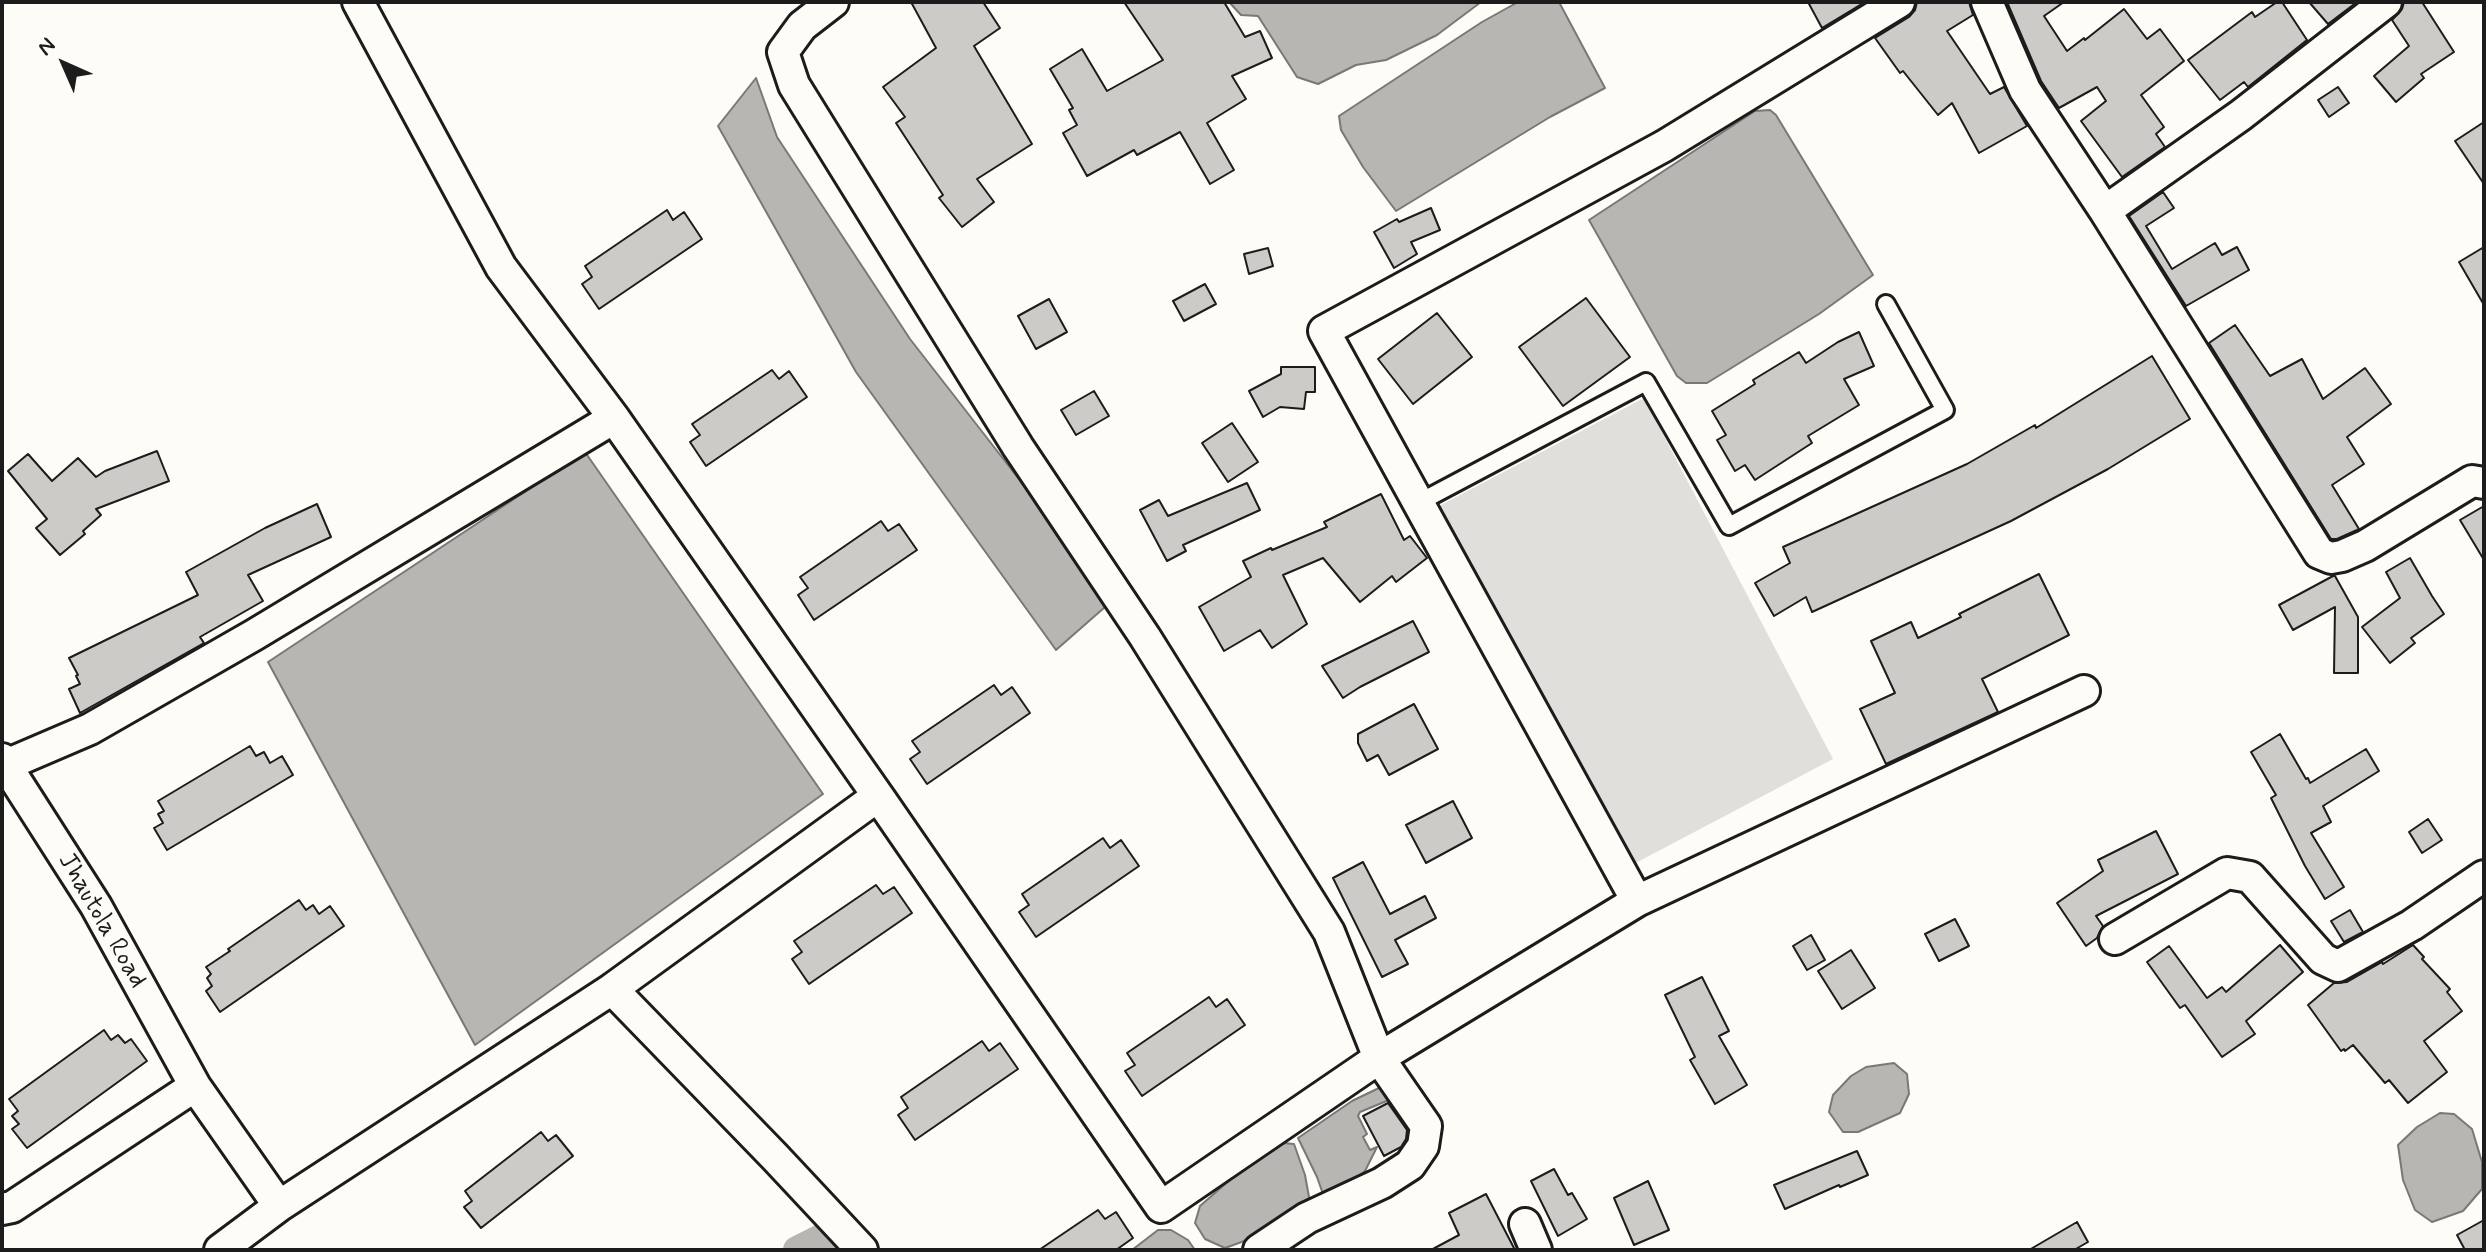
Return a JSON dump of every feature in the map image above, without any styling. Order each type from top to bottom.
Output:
[{"type":"street","points":[[358,2],[501,267],[614,418],[1161,1207],[1379,1058],[1637,901],[2084,691]]},
{"type":"street","points":[[833,2],[802,26],[783,52],[794,85],[1018,447],[1145,637],[1329,932],[1379,1058],[1426,1126],[1423,1146],[1410,1165],[1382,1183],[1307,1218],[1259,1250]]},
{"type":"street","points":[[1637,901],[1324,331],[1664,146],[1899,2]]},
{"type":"street","points":[[1987,2],[2025,90],[2105,211],[2319,553],[2331,558],[2365,546],[2472,481],[2484,483]]},
{"type":"street","points":[[2105,211],[2241,115],[2386,2]]},
{"type":"street","points":[[4,762],[90,729],[240,643],[614,418]]},
{"type":"street","name":"Jhautola Road","points":[[4,762],[96,906],[195,1086],[279,1206]]},
{"type":"street","points":[[220,1250],[279,1206],[612,989],[878,796]]},
{"type":"street","points":[[2115,939],[2227,873],[2250,877],[2323,959],[2338,966],[2412,925],[2484,876]]},
{"type":"street","points":[[612,989],[862,1250]]},
{"type":"street","points":[[2,1209],[12,1207],[195,1086]]},
{"type":"lane","points":[[1418,503],[1646,382],[1729,526],[1945,410],[1886,304]]},
{"type":"shaded area","points":[[1229,2],[1481,2],[1437,35],[1386,60],[1356,65],[1318,84],[1297,77],[1258,16],[1241,15]]},
{"type":"shaded area","points":[[1518,2],[1559,2],[1605,88],[1550,117],[1396,211],[1363,167],[1341,130],[1339,116],[1482,22]]},
{"type":"shaded area","points":[[756,78],[777,137],[910,339],[1113,600],[1056,650],[856,372],[718,126]]},
{"type":"shaded area","points":[[1770,110],[1776,115],[1873,275],[1819,314],[1707,383],[1686,383],[1677,376],[1589,220],[1755,111]]},
{"type":"shaded area","points":[[1644,398],[1833,759],[1628,867],[1439,506]]},
{"type":"shaded area","points":[[585,452],[823,794],[475,1045],[268,662]]},
{"type":"shaded area","points":[[1894,1063],[1907,1074],[1909,1094],[1900,1113],[1858,1132],[1843,1132],[1829,1112],[1833,1095],[1851,1076],[1866,1067]]},
{"type":"shaded area","points":[[1381,1087],[1389,1100],[1360,1112],[1358,1116],[1367,1134],[1363,1137],[1370,1150],[1377,1147],[1365,1171],[1349,1184],[1324,1197],[1298,1138],[1352,1101]]},
{"type":"shaded area","points":[[2440,1113],[2454,1114],[2472,1129],[2482,1162],[2482,1189],[2463,1211],[2432,1222],[2415,1210],[2403,1180],[2398,1145],[2417,1127]]},
{"type":"shaded area","points":[[1283,1143],[1294,1144],[1305,1175],[1311,1208],[1225,1248],[1205,1239],[1195,1223],[1200,1206],[1232,1178]]},
{"type":"shaded area","points":[[1158,1230],[1171,1230],[1188,1240],[1195,1250],[1132,1250]]},
{"type":"building","points":[[911,2],[983,2],[1000,28],[974,46],[1032,144],[977,179],[994,202],[962,227],[939,198],[943,195],[896,123],[905,117],[883,87],[936,48]]},
{"type":"building","points":[[1124,2],[1224,2],[1245,37],[1260,31],[1272,58],[1232,76],[1246,99],[1207,123],[1234,170],[1210,184],[1180,132],[1137,155],[1134,150],[1087,176],[1063,133],[1077,125],[1069,110],[1073,108],[1050,69],[1082,49],[1107,91],[1163,60]]},
{"type":"building","points":[[1808,2],[1865,2],[1822,28]]},
{"type":"building","points":[[1917,2],[1969,2],[1973,15],[1947,31],[1990,94],[2004,87],[2027,126],[1979,153],[1952,103],[1938,115],[1903,71],[1900,73],[1875,38],[1909,17]]},
{"type":"building","points":[[2007,2],[2064,2],[2044,16],[2067,51],[2124,9],[2147,39],[2160,29],[2184,61],[2141,95],[2164,127],[2156,134],[2165,147],[2122,177],[2081,121],[2106,101],[2097,87],[2059,108],[2041,81]]},
{"type":"building","points":[[2277,2],[2282,2],[2307,40],[2248,87],[2244,82],[2220,100],[2188,60],[2252,12],[2255,17]]},
{"type":"building","points":[[2309,2],[2357,2],[2328,24]]},
{"type":"building","points":[[2404,2],[2422,2],[2454,52],[2421,74],[2424,78],[2396,102],[2374,76],[2409,46],[2392,20]]},
{"type":"building","points":[[2338,87],[2349,103],[2329,117],[2318,100]]},
{"type":"building","points":[[2484,122],[2484,184],[2455,141]]},
{"type":"building","points":[[2163,192],[2174,208],[2146,226],[2172,269],[2215,243],[2222,255],[2237,247],[2249,270],[2186,306],[2129,216]]},
{"type":"building","points":[[1431,208],[1440,230],[1411,242],[1417,254],[1394,268],[1374,232],[1397,219],[1399,222]]},
{"type":"building","points":[[667,210],[673,220],[684,212],[702,239],[599,309],[582,284],[592,277],[585,266]]},
{"type":"building","points":[[2484,247],[2484,305],[2459,262]]},
{"type":"building","points":[[1268,248],[1273,266],[1249,274],[1244,254]]},
{"type":"building","points":[[1205,284],[1216,304],[1184,321],[1173,301]]},
{"type":"building","points":[[1586,298],[1630,357],[1563,406],[1519,347]]},
{"type":"building","points":[[1049,299],[1067,332],[1036,349],[1018,316]]},
{"type":"building","points":[[1437,313],[1472,357],[1413,404],[1378,359]]},
{"type":"building","points":[[2235,325],[2270,376],[2302,359],[2323,399],[2365,368],[2391,404],[2347,437],[2364,464],[2332,485],[2359,529],[2331,539],[2209,343]]},
{"type":"building","points":[[1859,332],[1874,366],[1844,379],[1859,405],[1808,436],[1812,443],[1755,480],[1745,465],[1735,471],[1717,440],[1726,435],[1712,411],[1755,384],[1753,380],[1799,352],[1806,363]]},
{"type":"building","points":[[2152,356],[2190,419],[2108,469],[2011,521],[1812,612],[1806,597],[1774,616],[1755,583],[1790,563],[1783,547],[1967,464],[2035,425],[2036,428]]},
{"type":"building","points":[[1281,367],[1315,367],[1315,392],[1306,392],[1304,409],[1280,407],[1263,417],[1249,391],[1281,374]]},
{"type":"building","points":[[772,370],[779,379],[789,371],[807,397],[706,466],[690,442],[700,435],[692,424]]},
{"type":"building","points":[[1094,391],[1109,416],[1076,435],[1061,410]]},
{"type":"building","points":[[1232,423],[1258,462],[1228,482],[1202,443]]},
{"type":"building","points":[[157,451],[169,481],[96,509],[101,515],[83,531],[85,534],[60,555],[36,528],[47,519],[8,471],[28,454],[52,481],[78,458],[96,477]]},
{"type":"building","points":[[1247,483],[1260,510],[1183,545],[1186,551],[1167,561],[1140,510],[1159,500],[1168,516]]},
{"type":"building","points":[[1381,494],[1404,540],[1410,536],[1427,558],[1396,582],[1392,576],[1360,602],[1323,558],[1283,575],[1307,624],[1272,648],[1260,630],[1224,651],[1199,607],[1251,577],[1243,561],[1327,527],[1324,522]]},
{"type":"building","points":[[317,504],[331,537],[248,575],[263,601],[200,637],[204,643],[80,713],[69,689],[80,684],[69,658],[198,595],[186,572],[265,528]]},
{"type":"building","points":[[2484,506],[2484,560],[2460,520]]},
{"type":"building","points":[[881,521],[888,531],[899,524],[917,550],[814,620],[798,595],[808,588],[800,577]]},
{"type":"building","points":[[2410,558],[2444,614],[2411,638],[2415,643],[2390,663],[2362,627],[2400,598],[2386,572]]},
{"type":"building","points":[[2039,574],[2069,635],[1982,679],[1998,712],[1886,764],[1860,709],[1895,693],[1871,641],[1911,622],[1918,638]]},
{"type":"building","points":[[2333,576],[2358,617],[2358,673],[2334,673],[2335,607],[2293,630],[2279,605]]},
{"type":"building","points":[[1413,621],[1429,652],[1343,698],[1322,666]]},
{"type":"building","points":[[994,685],[1001,695],[1012,687],[1030,713],[927,784],[910,759],[920,752],[912,741]]},
{"type":"building","points":[[1414,704],[1438,749],[1389,775],[1378,755],[1367,761],[1358,743],[1358,734]]},
{"type":"building","points":[[2280,734],[2310,783],[2366,749],[2379,771],[2323,806],[2331,822],[2311,833],[2344,887],[2325,899],[2305,866],[2271,798],[2276,795],[2251,752]]},
{"type":"building","points":[[250,746],[256,756],[264,752],[270,763],[282,756],[293,775],[167,850],[154,828],[163,823],[158,814],[164,811],[158,801]]},
{"type":"building","points":[[1453,801],[1472,838],[1426,863],[1406,825]]},
{"type":"building","points":[[2428,819],[2442,840],[2422,853],[2409,832]]},
{"type":"building","points":[[2156,831],[2178,874],[2096,916],[2103,926],[2097,938],[2086,946],[2057,903],[2103,871],[2098,860]]},
{"type":"building","points":[[1103,838],[1110,848],[1121,840],[1139,866],[1036,937],[1019,912],[1029,905],[1022,894]]},
{"type":"building","points":[[1363,862],[1390,914],[1425,896],[1436,918],[1395,940],[1408,964],[1382,977],[1333,878]]},
{"type":"building","points":[[876,885],[883,894],[894,887],[912,913],[809,984],[792,959],[802,952],[794,941]]},
{"type":"building","points":[[299,900],[306,910],[313,905],[319,914],[330,906],[344,926],[220,1012],[206,991],[212,986],[207,978],[211,974],[206,967]]},
{"type":"building","points":[[2350,910],[2363,932],[2344,942],[2331,921]]},
{"type":"building","points":[[1955,919],[1969,946],[1939,961],[1925,934]]},
{"type":"building","points":[[1811,935],[1825,960],[1807,970],[1793,946]]},
{"type":"building","points":[[2280,945],[2303,972],[2246,1021],[2255,1034],[2222,1057],[2185,1005],[2180,1008],[2147,962],[2169,946],[2207,998],[2222,987],[2226,992]]},
{"type":"building","points":[[2413,945],[2450,989],[2447,992],[2462,1011],[2424,1041],[2447,1072],[2408,1103],[2389,1080],[2385,1083],[2353,1045],[2341,1051],[2308,1005],[2334,983],[2347,982]]},
{"type":"building","points":[[1851,950],[1875,988],[1842,1009],[1818,971]]},
{"type":"building","points":[[1702,977],[1729,1031],[1719,1036],[1747,1085],[1715,1104],[1690,1060],[1695,1057],[1665,995]]},
{"type":"building","points":[[1209,997],[1216,1007],[1227,999],[1245,1025],[1142,1096],[1125,1071],[1135,1065],[1127,1053]]},
{"type":"building","points":[[104,1030],[111,1040],[118,1035],[125,1043],[131,1039],[147,1061],[27,1148],[12,1129],[19,1124],[12,1116],[18,1111],[9,1099]]},
{"type":"building","points":[[982,1041],[989,1051],[1000,1043],[1018,1069],[915,1140],[898,1115],[908,1108],[901,1097]]},
{"type":"building","points":[[1388,1103],[1407,1130],[1401,1147],[1384,1156],[1363,1116]]},
{"type":"building","points":[[541,1132],[548,1141],[556,1135],[573,1156],[481,1228],[464,1207],[472,1201],[465,1191]]},
{"type":"building","points":[[1857,1151],[1868,1175],[1785,1209],[1774,1185]]},
{"type":"building","points":[[1554,1169],[1568,1195],[1572,1193],[1587,1219],[1558,1236],[1531,1181]]},
{"type":"building","points":[[1648,1181],[1669,1230],[1634,1245],[1614,1198]]},
{"type":"building","points":[[1486,1194],[1515,1250],[1431,1250],[1459,1235],[1449,1213]]},
{"type":"building","points":[[1098,1210],[1105,1219],[1116,1212],[1133,1238],[1116,1250],[1039,1250]]},
{"type":"building","points":[[2484,1220],[2484,1250],[2465,1250],[2457,1235]]},
{"type":"building","points":[[2077,1222],[2088,1242],[2074,1250],[2029,1250]]},
{"type":"waterway","points":[[797,1250],[829,1234],[841,1250]]}]
